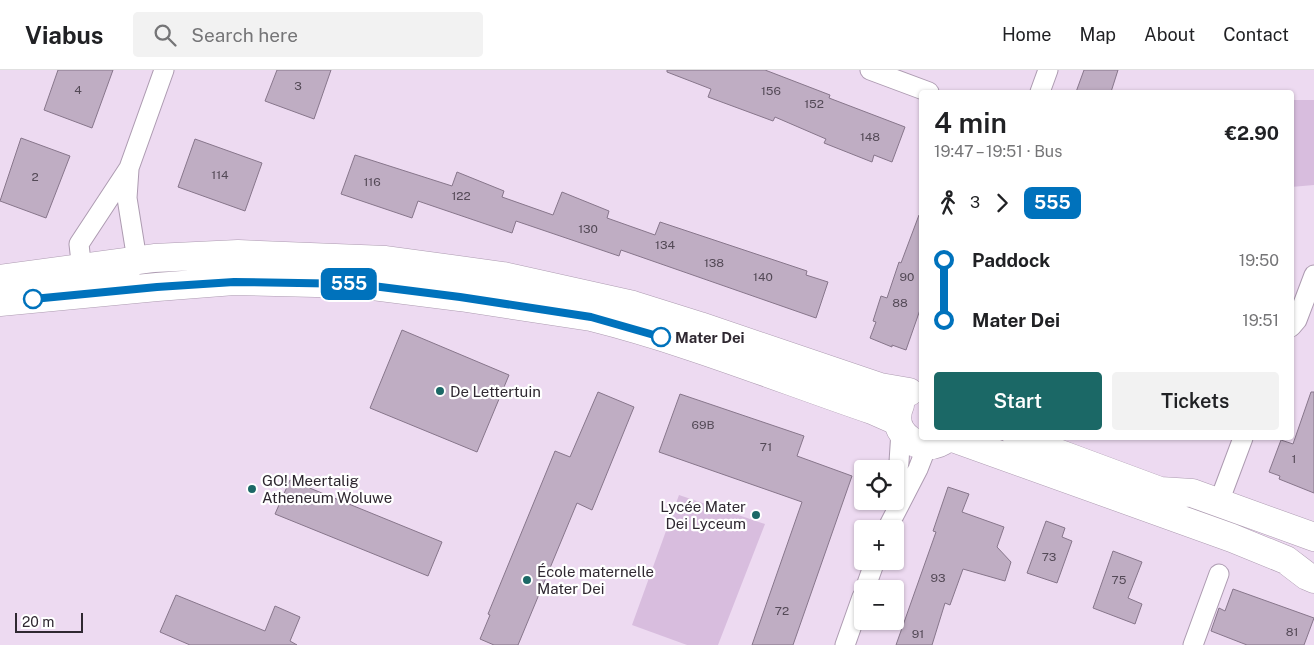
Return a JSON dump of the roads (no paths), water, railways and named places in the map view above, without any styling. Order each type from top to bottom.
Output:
[{"type":"street","points":[[83,281],[79,244],[129,168],[164,70]]},
{"type":"street","points":[[870,70],[924,90]]},
{"type":"street","points":[[1041,90],[1048,70]]},
{"type":"street","points":[[122,290],[137,260],[127,198],[129,168]]},
{"type":"street","points":[[0,302],[83,281],[137,260],[154,258],[238,254],[386,260],[503,276],[633,305],[880,387],[915,390]]},
{"type":"street","points":[[1294,323],[1297,320],[1314,275]]},
{"type":"street","points":[[0,279],[83,281],[122,290],[234,282],[357,284],[460,297],[591,317],[703,349],[872,410],[899,426],[912,442],[937,442]]},
{"type":"street","points":[[900,460],[897,410],[902,400],[915,390]]},
{"type":"street","points":[[959,440],[1232,538],[1286,560],[1314,579]]},
{"type":"street","points":[[1022,440],[1160,491],[1192,493],[1314,537]]},
{"type":"street","points":[[1219,502],[1243,440]]},
{"type":"street","points":[[891,520],[918,469],[937,442]]},
{"type":"street","points":[[1193,645],[1219,574]]},
{"type":"street","points":[[845,645],[854,620]]},
{"type":"place","name":"Mater Dei","points":[[661,337]]},
{"type":"place","name":"De Lettertuin","points":[[440,391]]},
{"type":"place","name":"GO! Meertalig Atheneum Woluwe","points":[[252,489]]},
{"type":"place","name":"Lycée Mater Dei Lyceum","points":[[756,515]]},
{"type":"place","name":"École maternelle Mater Dei","points":[[527,580]]}]
